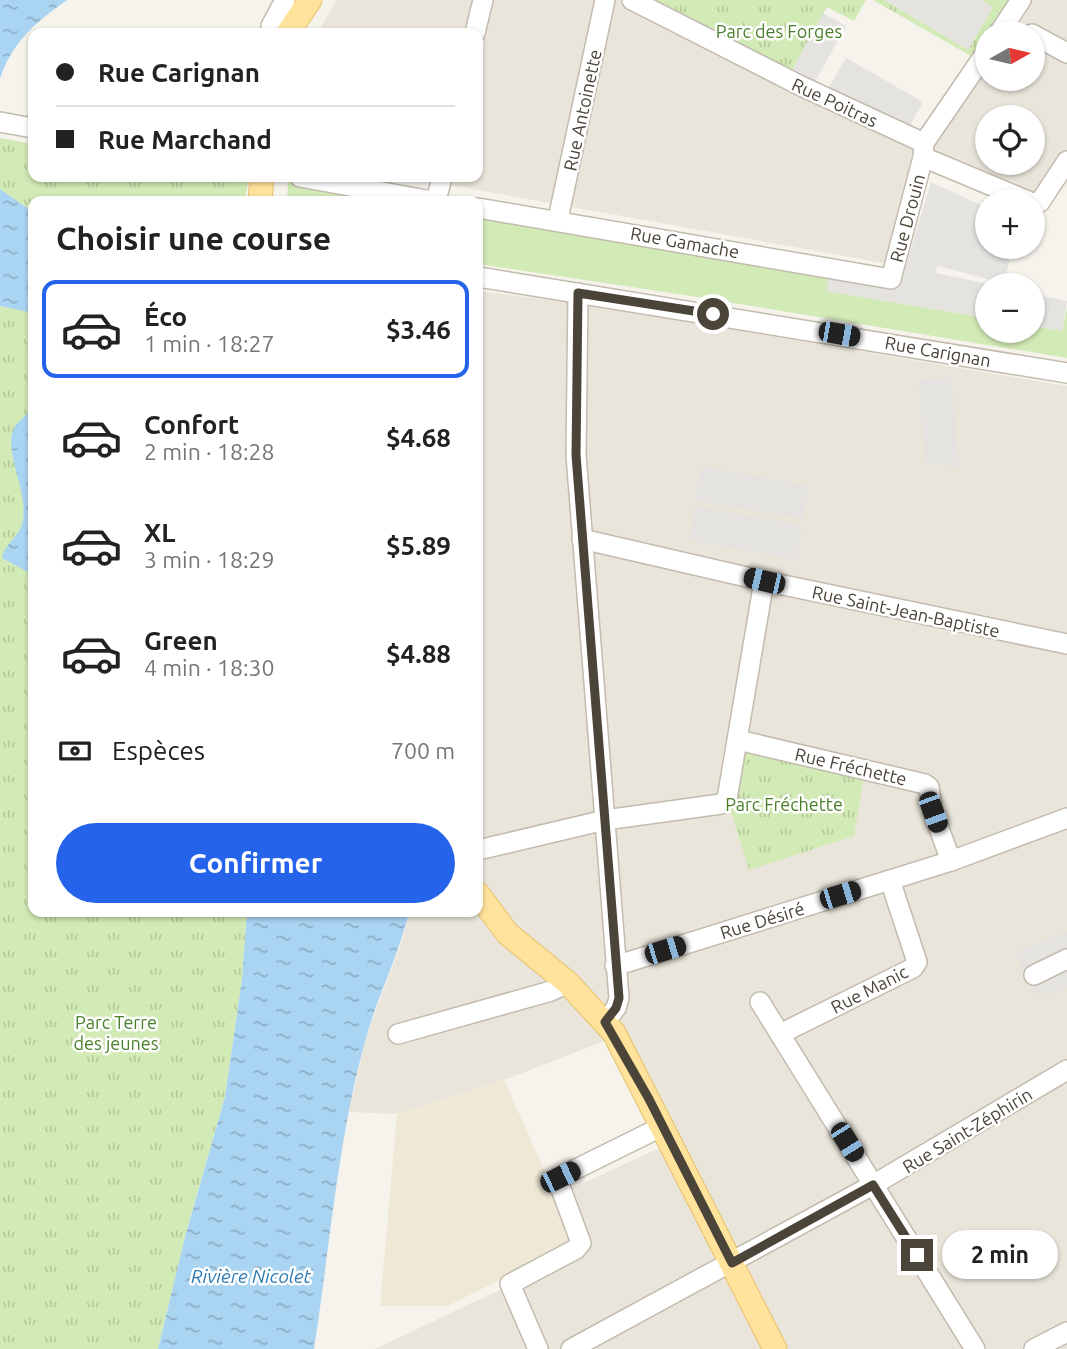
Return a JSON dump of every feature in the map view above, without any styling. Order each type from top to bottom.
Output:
[{"type":"main road","points":[[279,28],[310,0]]},
{"type":"main road","points":[[483,901],[508,934],[568,983],[605,1022],[663,1126],[775,1349]]},
{"type":"street","points":[[278,28],[285,0]]},
{"type":"street","points":[[476,28],[483,0]]},
{"type":"street","name":"Rue Antoinette","points":[[558,219],[605,0]]},
{"type":"street","name":"Rue Poitras","points":[[632,0],[924,150],[1006,189]]},
{"type":"street","points":[[1007,21],[1021,0]]},
{"type":"street","points":[[1045,41],[1067,54]]},
{"type":"street","name":"Rue Drouin","points":[[891,279],[924,150],[975,70]]},
{"type":"street","points":[[1,122],[28,127]]},
{"type":"street","points":[[1060,188],[1067,161]]},
{"type":"street","points":[[328,182],[406,196]]},
{"type":"street","name":"Rue Gamache","points":[[483,209],[558,219],[891,279]]},
{"type":"street","name":"Rue Carignan","points":[[483,278],[1067,373]]},
{"type":"street","points":[[578,293],[575,397],[582,538],[619,998],[616,1008],[605,1022]]},
{"type":"street","name":"Rue Saint-Jean-Baptiste","points":[[582,538],[764,581],[1067,644]]},
{"type":"street","points":[[483,849],[605,820],[721,804],[727,799],[764,581]]},
{"type":"street","name":"Rue Fréchette","points":[[738,740],[925,784],[929,787],[933,812],[951,860]]},
{"type":"street","name":"Rue Désiré","points":[[615,966],[890,880],[1067,818]]},
{"type":"street","name":"Rue Manic","points":[[780,1034],[913,968],[917,962],[916,953],[890,880]]},
{"type":"street","points":[[1034,975],[1067,959]]},
{"type":"street","points":[[398,1034],[551,991],[568,983]]},
{"type":"street","points":[[760,1002],[975,1349]]},
{"type":"street","name":"Rue Saint-Zéphirin","points":[[571,1349],[873,1185],[1067,1070]]},
{"type":"street","points":[[538,1349],[511,1293],[511,1280],[576,1250],[581,1243],[558,1186],[560,1177],[663,1126]]},
{"type":"street","points":[[1034,1349],[1067,1332]]},
{"type":"shaded area","points":[[337,0],[647,0],[916,144],[975,53],[975,91],[1045,91],[1045,21],[996,21],[1009,0],[1067,0],[1067,180],[1045,191],[1020,189],[984,175],[1045,175],[1045,105],[975,105],[975,172],[916,149],[888,264],[434,182],[483,182],[483,28],[320,28]]},
{"type":"shaded area","name":"Parc des Forges","points":[[884,0],[981,0],[993,7],[985,21],[975,21],[975,38],[968,50]]},
{"type":"shaded area","points":[[823,13],[846,26],[813,85],[791,72]]},
{"type":"shaded area","points":[[846,58],[923,102],[904,136],[826,92]]},
{"type":"shaded area","points":[[931,182],[975,202],[975,259],[1010,259],[1006,273],[975,273],[975,276],[937,266],[936,273],[975,281],[975,316],[826,291],[830,272],[900,286]]},
{"type":"shaded area","points":[[483,292],[580,304],[1067,386],[1067,1349],[375,1349],[590,1247],[566,1191],[666,1145],[609,1039],[504,1080],[397,1114],[349,1112],[366,1037],[403,939],[408,917],[483,917]]},
{"type":"shaded area","points":[[1045,297],[1067,301],[1062,331],[1045,328]]},
{"type":"shaded area","points":[[952,377],[959,468],[925,462],[918,380]]},
{"type":"shaded area","points":[[701,466],[809,486],[803,519],[695,500]]},
{"type":"shaded area","points":[[695,506],[803,526],[797,560],[689,540]]},
{"type":"shaded area","points":[[1067,932],[1067,987],[1054,994],[1034,994],[1015,952]]},
{"type":"shaded area","points":[[504,1080],[576,1241],[448,1306],[380,1306],[397,1114]]},
{"type":"green space","name":"Parc des Forges","points":[[647,0],[866,0],[854,21],[827,7],[791,72]]},
{"type":"green space","name":"Parc des Forges","points":[[873,0],[1009,0],[995,21],[975,21],[975,50],[971,56]]},
{"type":"green space","points":[[0,138],[28,143],[28,182],[248,182],[246,196],[28,196],[28,209],[0,189]]},
{"type":"green space","points":[[288,182],[368,196],[287,196]]},
{"type":"green space","points":[[483,217],[829,278],[827,291],[975,316],[975,343],[483,265]]},
{"type":"green space","name":"Parc Terre des jeunes","points":[[0,306],[28,312],[28,917],[247,917],[242,979],[225,1097],[185,1237],[158,1349],[0,1349]]},
{"type":"green space","points":[[1067,308],[1067,358],[976,343],[1045,343],[1045,328],[1062,331]]},
{"type":"green space","name":"Parc Fréchette","points":[[738,740],[865,770],[854,836],[749,870],[727,799]]},
{"type":"water","points":[[0,0],[67,0],[33,28],[28,28],[28,33],[11,54],[0,79]]},
{"type":"water","points":[[0,189],[28,209],[28,312],[0,306]]},
{"type":"water","points":[[28,413],[28,572],[2,558],[23,520],[22,496],[11,448],[11,438],[16,425]]},
{"type":"water","name":"Rivière Nicolet","points":[[247,917],[408,917],[371,1022],[356,1076],[341,1153],[314,1349],[158,1349],[185,1237],[225,1097],[242,979]]},
{"type":"route","points":[[713,314],[578,293],[576,455],[619,998],[616,1008],[605,1022],[614,1033],[649,1099],[732,1263],[873,1185],[917,1255]]}]
